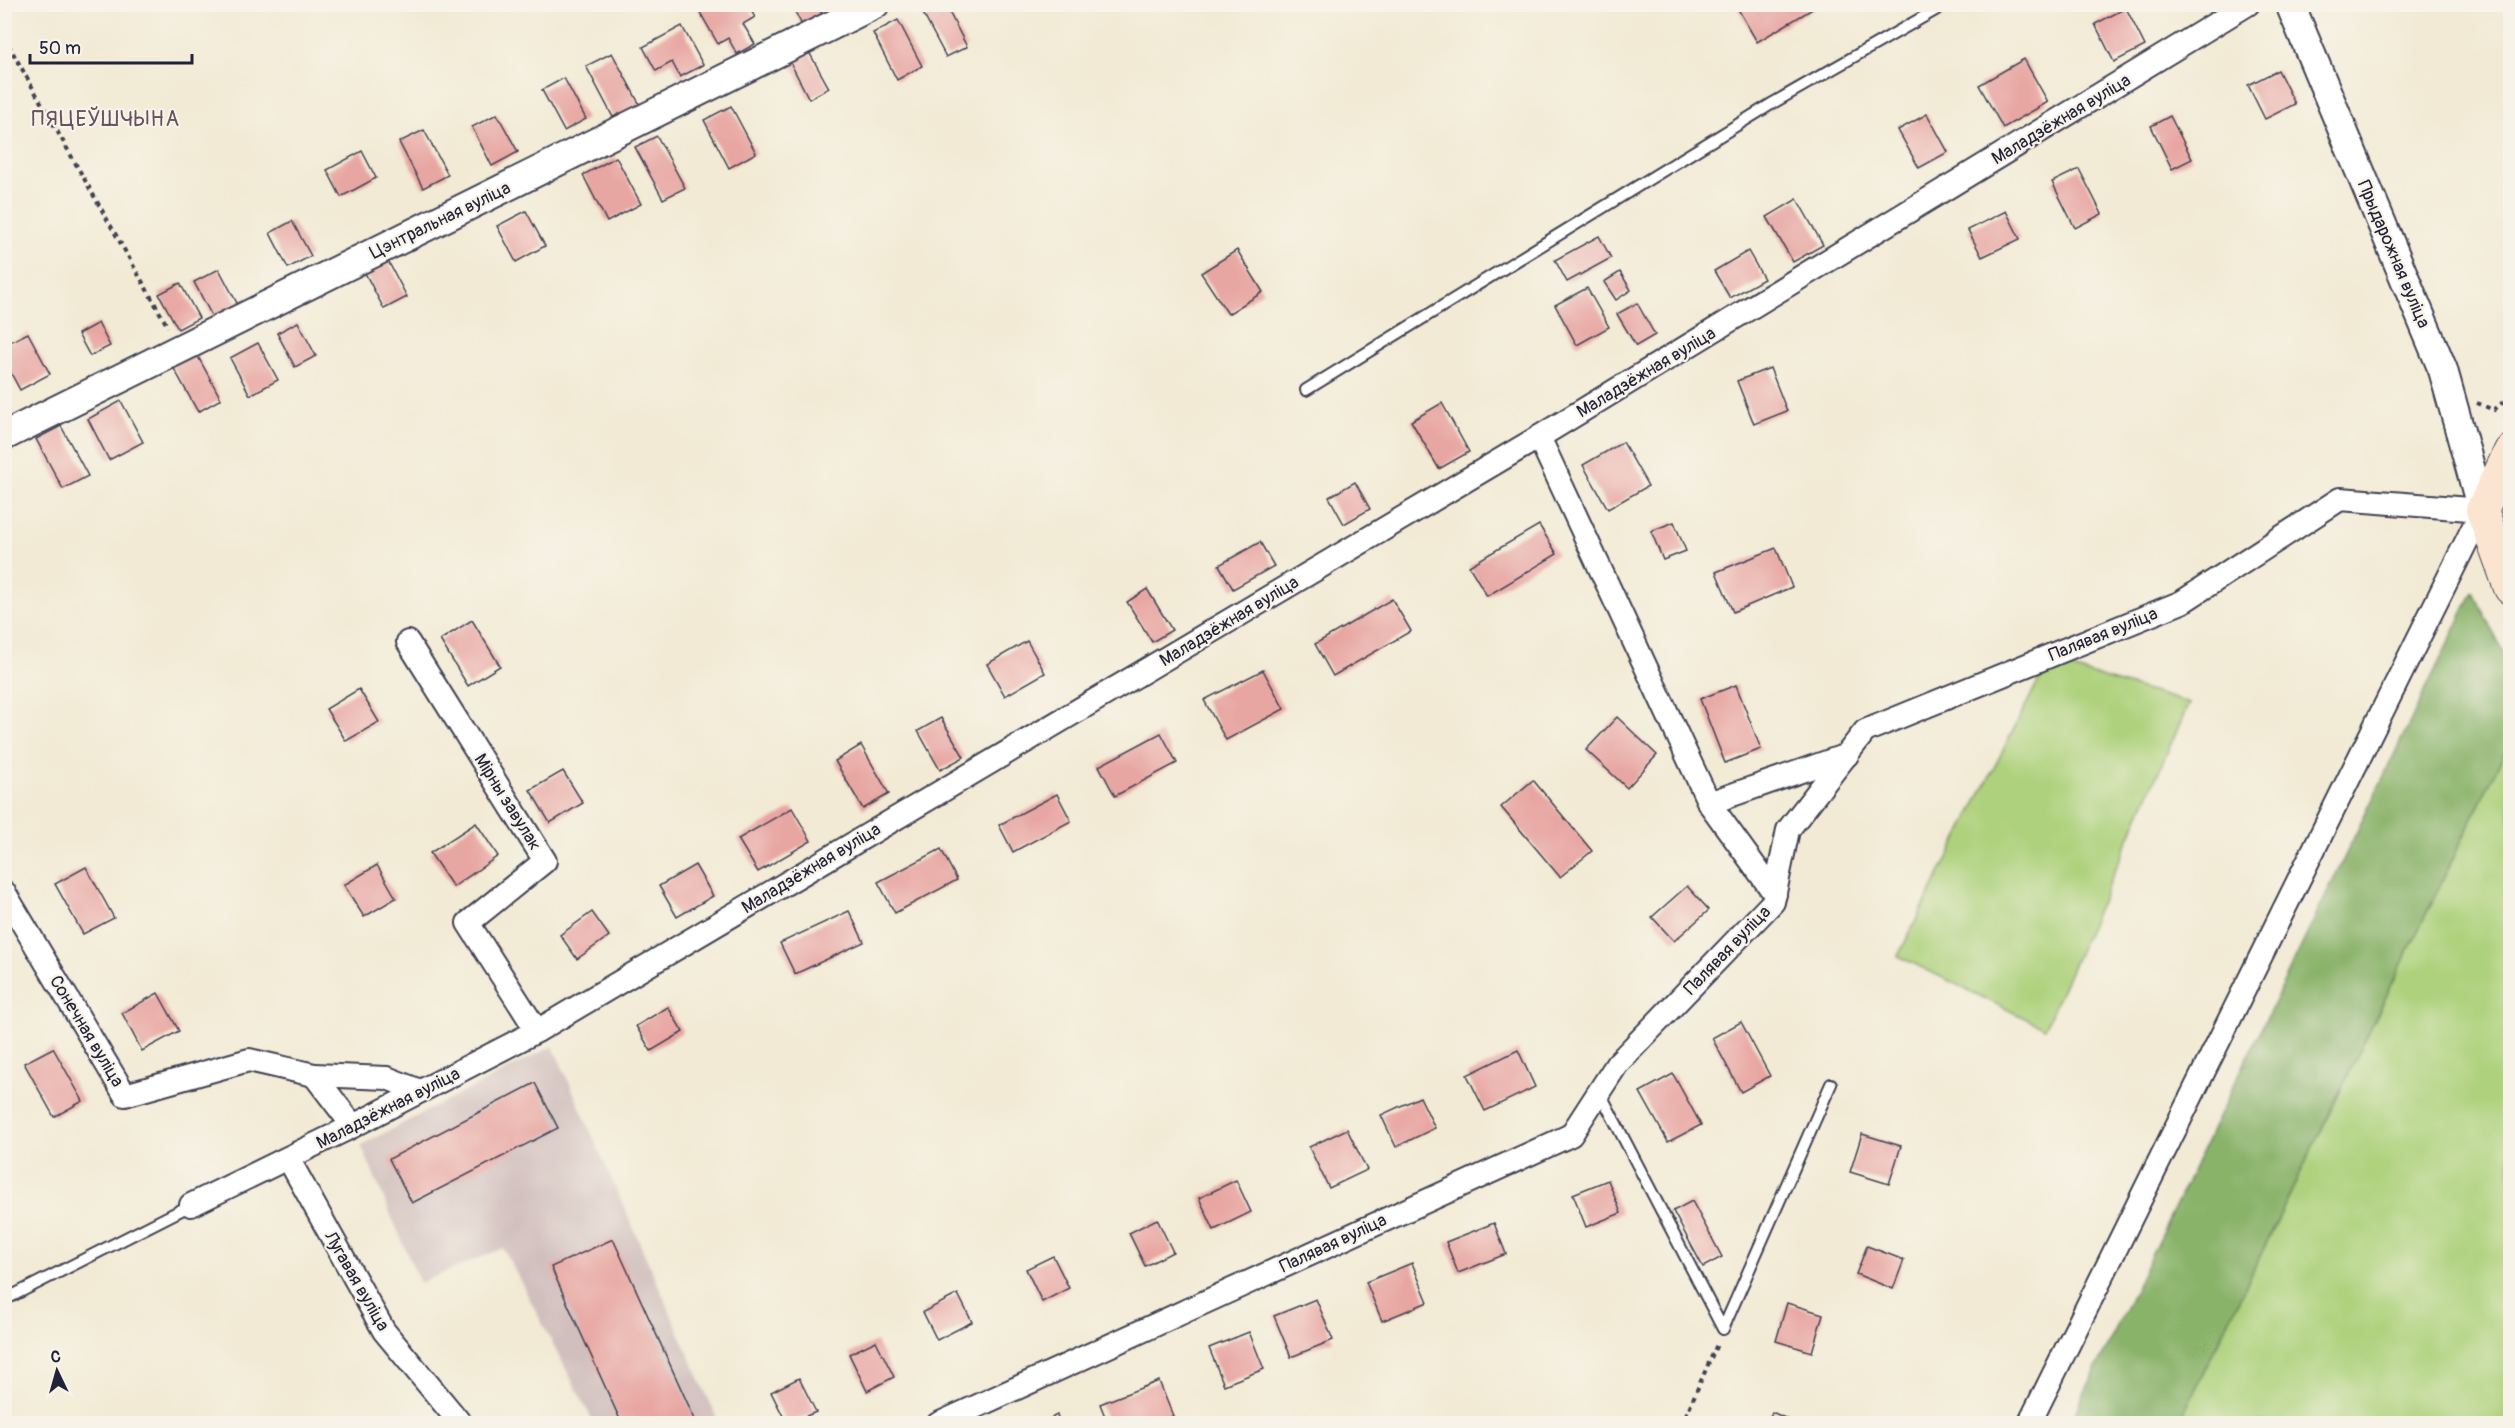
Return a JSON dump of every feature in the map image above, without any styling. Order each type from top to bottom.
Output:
[{"type":"main road","points":[[2511,451],[2482,510],[2511,588]]},
{"type":"street","name":"Цэнтральная вуліца","points":[[4,436],[875,4]]},
{"type":"street","name":"Маладзёжная вуліца","points":[[191,1205],[353,1126],[537,1030],[1539,437],[2248,4]]},
{"type":"street","name":"Прыдарожная вуліца","points":[[2290,4],[2443,370],[2482,510]]},
{"type":"street","points":[[1539,437],[1709,803],[1775,894]]},
{"type":"street","name":"Палявая вуліца","points":[[938,1424],[1571,1134],[1617,1064],[1773,902],[1788,830],[1865,731],[2182,603],[2340,499],[2482,510]]},
{"type":"street","points":[[2029,1424],[2482,510]]},
{"type":"street","name":"Мірны завулак","points":[[408,642],[545,861],[468,923],[537,1030]]},
{"type":"street","points":[[1709,803],[1847,755]]},
{"type":"street","name":"Сонечная вуліца","points":[[4,892],[125,1095],[249,1060],[314,1075],[387,1078],[420,1091]]},
{"type":"street","points":[[314,1075],[353,1126]]},
{"type":"street","name":"Лугавая вуліца","points":[[288,1158],[384,1330],[462,1424]]},
{"type":"lane","points":[[1306,390],[1773,103],[1946,4]]},
{"type":"lane","points":[[1723,1329],[1831,1084]]},
{"type":"lane","points":[[1599,1091],[1723,1329]]},
{"type":"lane","points":[[4,1300],[191,1205]]},
{"type":"path","points":[[4,37],[180,348]]},
{"type":"path","points":[[1682,1424],[1723,1329]]},
{"type":"shaded area","points":[[553,1046],[719,1423],[594,1423],[503,1248],[420,1283],[361,1145]]},
{"type":"green space","points":[[2473,592],[2510,666],[2510,741],[2179,1423],[2070,1423]]},
{"type":"green space","points":[[2048,662],[2189,703],[2045,1028],[1898,956]]},
{"type":"green space","points":[[2510,741],[2510,1423],[2179,1423]]},
{"type":"building","points":[[701,4],[747,4],[755,17],[743,24],[755,44],[737,54],[728,38],[718,44],[697,7]]},
{"type":"building","points":[[791,4],[817,4],[822,14],[802,25]]},
{"type":"building","points":[[921,4],[945,4],[967,47],[946,57],[919,6]]},
{"type":"building","points":[[1735,4],[1821,4],[1757,42]]},
{"type":"building","points":[[2126,8],[2145,46],[2114,62],[2095,24]]},
{"type":"building","points":[[898,20],[922,66],[897,80],[873,33]]},
{"type":"building","points":[[682,26],[703,65],[680,77],[672,62],[656,71],[643,47]]},
{"type":"building","points":[[809,52],[829,88],[809,99],[790,62]]},
{"type":"building","points":[[612,53],[641,107],[615,121],[586,66]]},
{"type":"building","points":[[2024,59],[2048,102],[2003,128],[1979,85]]},
{"type":"building","points":[[2278,70],[2295,104],[2265,119],[2248,85]]},
{"type":"building","points":[[564,78],[586,119],[564,131],[542,90]]},
{"type":"building","points":[[731,106],[756,153],[729,168],[704,120]]},
{"type":"building","points":[[497,114],[518,152],[492,166],[472,127]]},
{"type":"building","points":[[1927,114],[1948,152],[1919,168],[1898,130]]},
{"type":"building","points":[[2170,116],[2192,159],[2172,169],[2151,126]]},
{"type":"building","points":[[424,130],[448,175],[423,188],[399,142]]},
{"type":"building","points":[[657,136],[685,188],[663,199],[635,147]]},
{"type":"building","points":[[362,151],[376,178],[341,197],[327,170]]},
{"type":"building","points":[[616,157],[641,204],[607,222],[583,175]]},
{"type":"building","points":[[2079,169],[2102,214],[2075,228],[2052,182]]},
{"type":"building","points":[[1797,199],[1823,245],[1793,262],[1767,217]]},
{"type":"building","points":[[526,211],[545,246],[516,262],[497,226]]},
{"type":"building","points":[[2006,211],[2020,239],[1982,257],[1968,230]]},
{"type":"building","points":[[292,221],[311,256],[288,268],[270,233]]},
{"type":"building","points":[[1599,236],[1611,258],[1567,282],[1555,260]]},
{"type":"building","points":[[1237,250],[1263,292],[1228,314],[1201,273]]},
{"type":"building","points":[[1748,251],[1764,279],[1730,298],[1714,271]]},
{"type":"building","points":[[387,259],[407,297],[384,309],[364,271]]},
{"type":"building","points":[[219,269],[239,307],[214,320],[194,282]]},
{"type":"building","points":[[1620,272],[1631,290],[1616,300],[1604,282]]},
{"type":"building","points":[[180,283],[199,318],[178,329],[159,294]]},
{"type":"building","points":[[1587,288],[1609,327],[1577,345],[1555,305]]},
{"type":"building","points":[[1637,303],[1655,335],[1636,346],[1617,314]]},
{"type":"building","points":[[298,322],[316,356],[295,367],[277,333]]},
{"type":"building","points":[[98,323],[110,346],[90,356],[78,334]]},
{"type":"building","points":[[28,333],[50,374],[20,390],[4,360],[4,345]]},
{"type":"building","points":[[258,343],[278,380],[250,395],[230,358]]},
{"type":"building","points":[[195,351],[221,399],[198,412],[171,363]]},
{"type":"building","points":[[1770,368],[1787,411],[1754,424],[1737,381]]},
{"type":"building","points":[[121,401],[143,442],[109,460],[88,419]]},
{"type":"building","points":[[1442,403],[1469,452],[1439,469],[1411,421]]},
{"type":"building","points":[[61,426],[88,476],[63,489],[36,439]]},
{"type":"building","points":[[1623,442],[1648,486],[1608,509],[1583,465]]},
{"type":"building","points":[[1355,482],[1370,509],[1344,524],[1329,497]]},
{"type":"building","points":[[1674,522],[1686,551],[1663,560],[1651,531]]},
{"type":"building","points":[[1539,525],[1557,554],[1487,596],[1469,566]]},
{"type":"building","points":[[1260,542],[1274,566],[1233,589],[1219,565]]},
{"type":"building","points":[[1776,548],[1792,587],[1733,612],[1716,572]]},
{"type":"building","points":[[1147,589],[1172,630],[1152,642],[1127,602]]},
{"type":"building","points":[[1392,599],[1411,631],[1333,676],[1315,644]]},
{"type":"building","points":[[472,620],[500,666],[468,686],[440,640]]},
{"type":"building","points":[[1027,641],[1045,673],[1005,696],[987,664]]},
{"type":"building","points":[[1263,670],[1284,709],[1226,740],[1204,700]]},
{"type":"building","points":[[1736,685],[1761,749],[1725,763],[1700,699]]},
{"type":"building","points":[[359,689],[379,722],[346,741],[326,709]]},
{"type":"building","points":[[1617,717],[1657,755],[1627,788],[1586,750]]},
{"type":"building","points":[[941,718],[964,757],[940,770],[918,731]]},
{"type":"building","points":[[1161,733],[1177,763],[1115,796],[1099,766]]},
{"type":"building","points":[[861,745],[889,794],[863,809],[835,761]]},
{"type":"building","points":[[563,771],[583,803],[550,823],[530,790]]},
{"type":"building","points":[[1533,780],[1592,851],[1560,877],[1501,807]]},
{"type":"building","points":[[1057,794],[1071,821],[1013,852],[999,825]]},
{"type":"building","points":[[792,808],[811,841],[758,872],[738,839]]},
{"type":"building","points":[[476,823],[498,856],[453,887],[430,853]]},
{"type":"building","points":[[941,849],[957,880],[895,913],[878,882]]},
{"type":"building","points":[[377,865],[396,898],[364,917],[344,885]]},
{"type":"building","points":[[695,865],[713,896],[677,917],[659,886]]},
{"type":"building","points":[[86,867],[114,918],[83,934],[55,884]]},
{"type":"building","points":[[1687,886],[1709,910],[1674,941],[1652,917]]},
{"type":"building","points":[[849,911],[864,942],[795,974],[780,943]]},
{"type":"building","points":[[592,912],[609,936],[577,959],[560,935]]},
{"type":"building","points":[[158,993],[179,1031],[142,1051],[122,1013]]},
{"type":"building","points":[[668,1007],[683,1032],[651,1051],[636,1026]]},
{"type":"building","points":[[1741,1022],[1770,1076],[1741,1092],[1712,1038]]},
{"type":"building","points":[[53,1048],[83,1101],[54,1117],[24,1063]]},
{"type":"building","points":[[1518,1050],[1535,1087],[1485,1111],[1467,1075]]},
{"type":"building","points":[[1673,1074],[1701,1125],[1668,1142],[1640,1092]]},
{"type":"building","points":[[535,1083],[558,1128],[412,1203],[389,1159]]},
{"type":"building","points":[[1420,1097],[1435,1128],[1396,1147],[1381,1115]]},
{"type":"building","points":[[1347,1129],[1367,1170],[1329,1188],[1309,1147]]},
{"type":"building","points":[[1862,1134],[1901,1146],[1889,1184],[1850,1172]]},
{"type":"building","points":[[1236,1180],[1251,1212],[1214,1230],[1199,1198]]},
{"type":"building","points":[[1608,1180],[1621,1213],[1586,1227],[1573,1194]]},
{"type":"building","points":[[1692,1201],[1722,1257],[1703,1267],[1673,1211]]},
{"type":"building","points":[[1157,1219],[1173,1252],[1145,1266],[1129,1233]]},
{"type":"building","points":[[1494,1223],[1506,1254],[1458,1273],[1446,1242]]},
{"type":"building","points":[[613,1239],[697,1424],[622,1424],[551,1267]]},
{"type":"building","points":[[1867,1246],[1904,1260],[1893,1289],[1856,1274]]},
{"type":"building","points":[[1053,1256],[1069,1288],[1042,1302],[1026,1269]]},
{"type":"building","points":[[1412,1263],[1428,1302],[1382,1321],[1366,1282]]},
{"type":"building","points":[[958,1294],[972,1322],[937,1340],[923,1312]]},
{"type":"building","points":[[1316,1299],[1333,1340],[1291,1357],[1274,1316]]},
{"type":"building","points":[[1787,1303],[1823,1314],[1812,1352],[1776,1341]]},
{"type":"building","points":[[1249,1332],[1264,1369],[1224,1385],[1209,1348]]},
{"type":"building","points":[[876,1341],[894,1377],[867,1391],[849,1354]]},
{"type":"building","points":[[799,1378],[816,1412],[787,1424],[771,1392]]},
{"type":"building","points":[[1159,1381],[1173,1416],[1155,1424],[1108,1424],[1100,1404]]},
{"type":"building","points":[[1772,1412],[1798,1424],[1767,1424]]},
{"type":"building","points":[[1057,1415],[1061,1424],[1039,1424]]},
{"type":"district","name":"ПЯЦЕЎШЧЫНА","points":[[106,119]]}]
